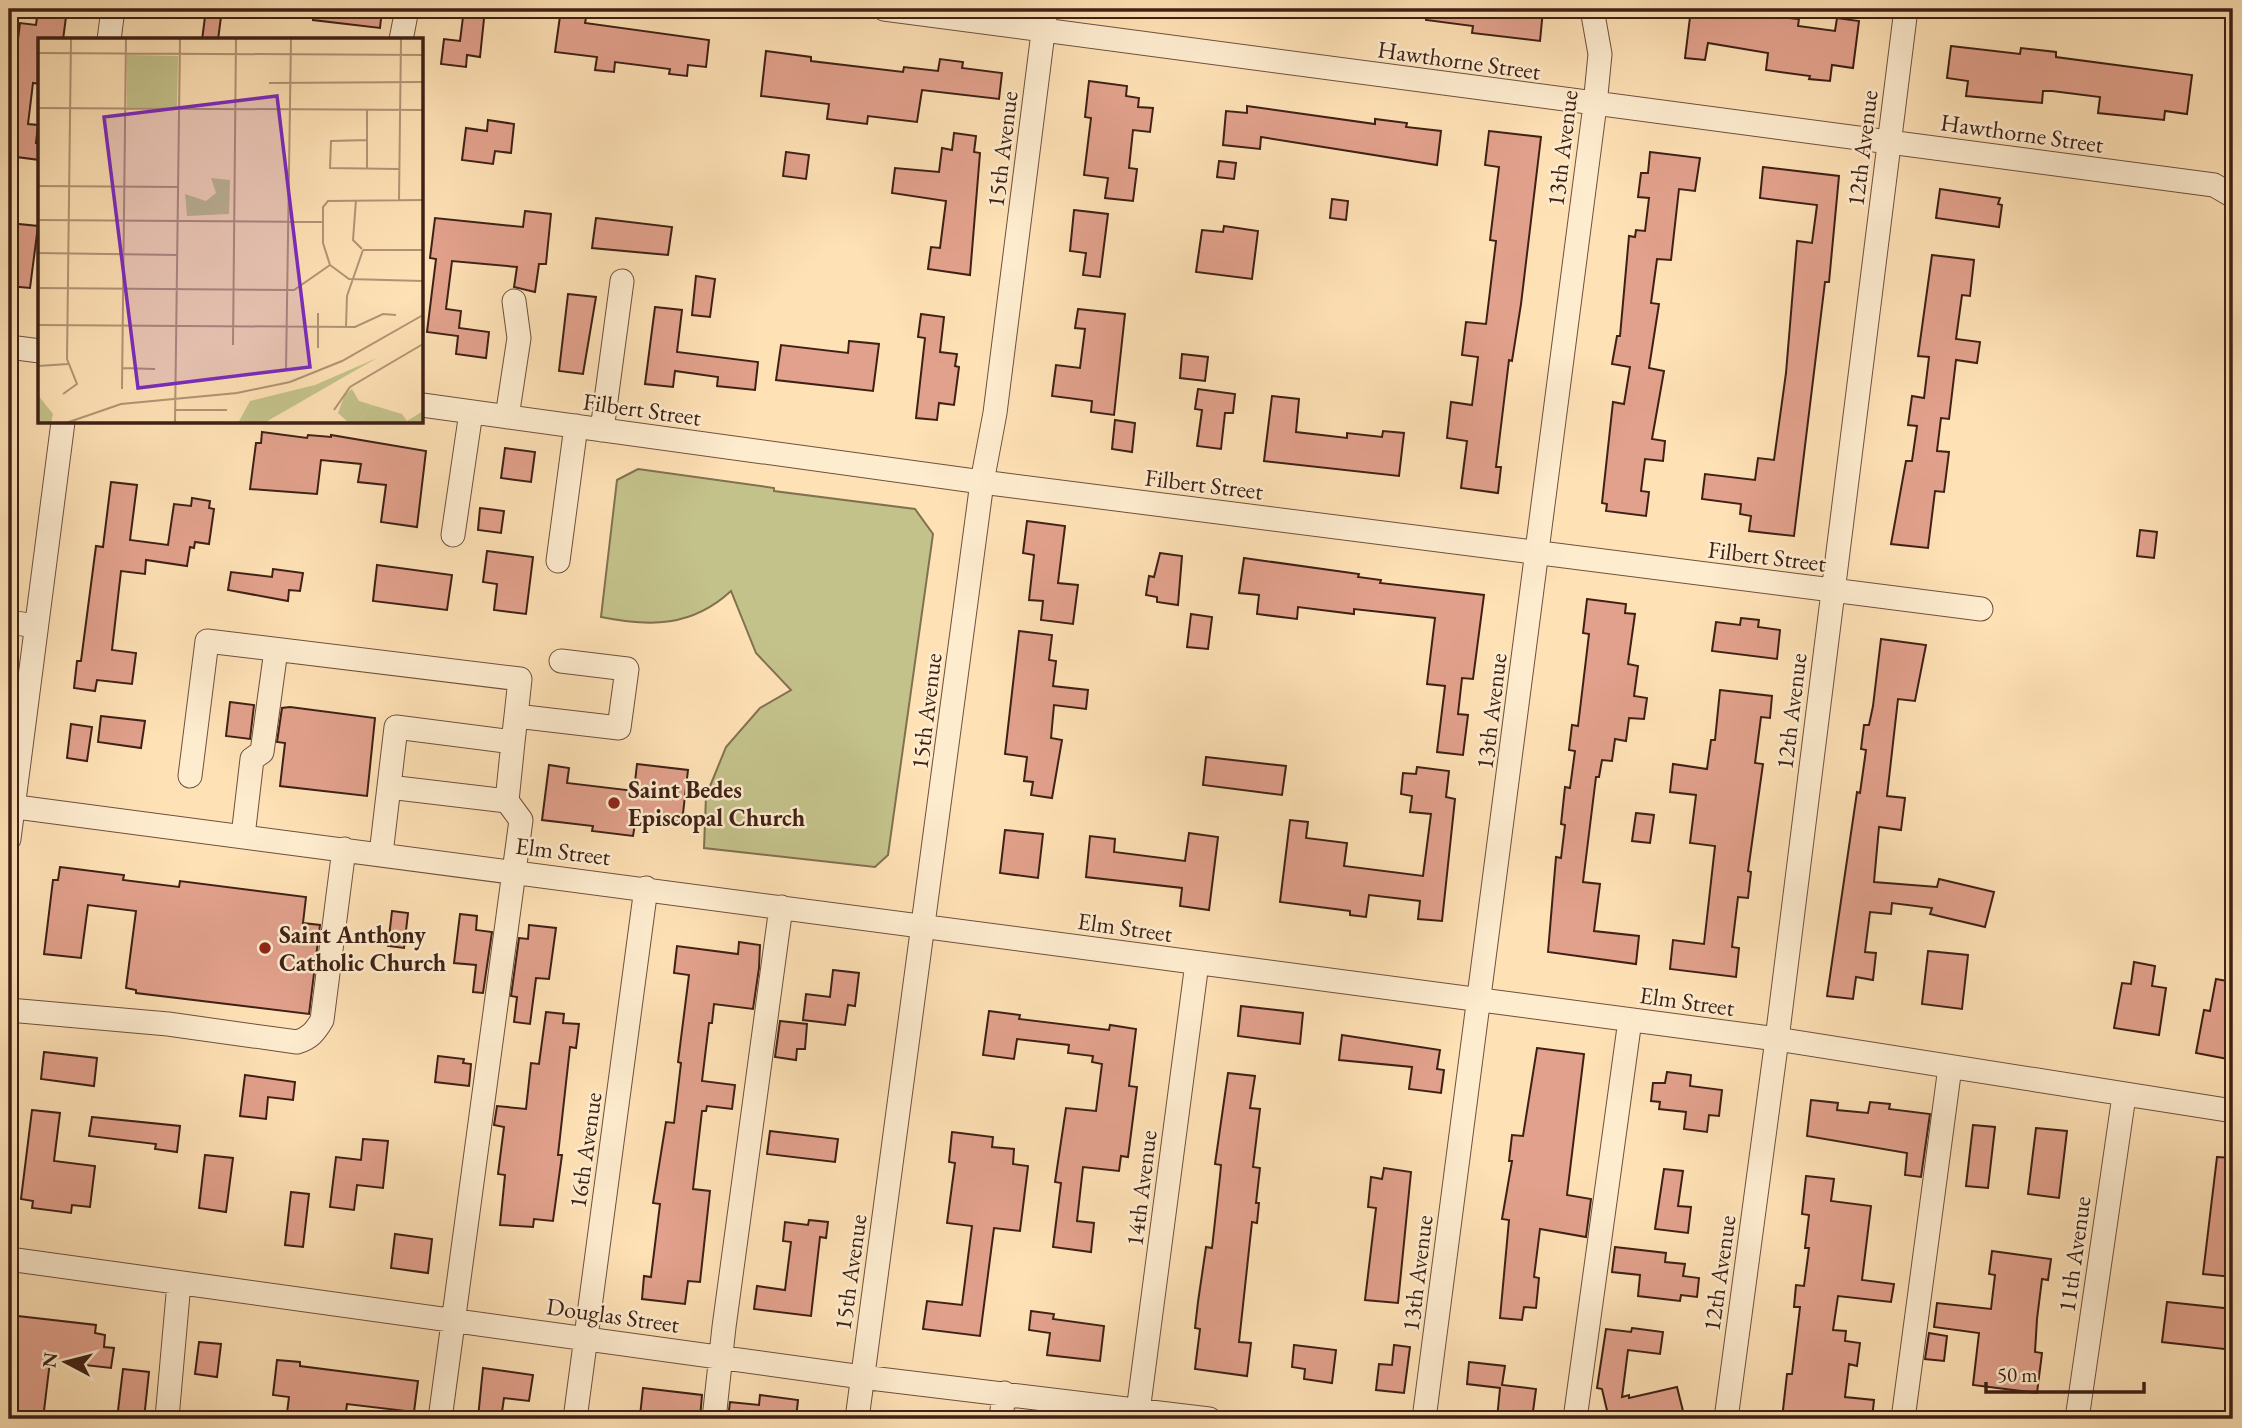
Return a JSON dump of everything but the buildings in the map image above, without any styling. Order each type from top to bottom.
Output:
[{"type":"street","points":[[109,38],[113,9]]},
{"type":"street","points":[[401,38],[407,9]]},
{"type":"street","name":"Hawthorne Street","points":[[884,9],[1045,19],[1595,105],[2214,185],[2233,196]]},
{"type":"street","name":"13th Avenue","points":[[1424,1419],[1595,105],[1600,54],[1592,9]]},
{"type":"street","name":"12th Avenue","points":[[1726,1419],[1777,1039],[1906,9]]},
{"type":"street","name":"15th Avenue","points":[[857,1419],[982,482],[995,412],[1045,19]]},
{"type":"street","points":[[602,430],[622,281]]},
{"type":"street","points":[[507,417],[519,338],[514,301]]},
{"type":"street","points":[[9,347],[38,351]]},
{"type":"street","name":"Filbert Street","points":[[424,405],[982,482],[1981,609]]},
{"type":"street","points":[[453,535],[471,412]]},
{"type":"street","points":[[9,839],[11,806],[63,424]]},
{"type":"street","points":[[558,561],[576,426]]},
{"type":"street","points":[[9,622],[36,626]]},
{"type":"street","points":[[190,776],[207,641],[520,679],[507,801],[521,820],[440,1419]]},
{"type":"street","points":[[243,836],[252,759],[262,752],[276,650]]},
{"type":"street","points":[[516,716],[619,728],[627,669],[561,661]]},
{"type":"street","points":[[381,854],[397,727],[513,742]]},
{"type":"street","points":[[389,788],[507,801]]},
{"type":"street","name":"Elm Street","points":[[11,806],[1777,1039],[2124,1096],[2233,1111]]},
{"type":"street","points":[[9,1010],[169,1024],[297,1042],[306,1039],[314,1034],[322,1020],[344,849]]},
{"type":"street","name":"16th Avenue","points":[[575,1419],[646,888]]},
{"type":"street","points":[[714,1419],[781,907]]},
{"type":"street","name":"14th Avenue","points":[[1138,1414],[1197,963]]},
{"type":"street","points":[[1575,1419],[1630,1020]]},
{"type":"street","points":[[1903,1419],[1951,1067]]},
{"type":"street","name":"11th Avenue","points":[[2077,1419],[2124,1096]]},
{"type":"street","name":"Douglas Street","points":[[9,1259],[862,1377],[1004,1393],[1138,1414],[1209,1419]]},
{"type":"street","points":[[167,1418],[180,1283]]},
{"type":"street","points":[[1000,1419],[1004,1393]]},
{"type":"shaded area","points":[[638,469],[774,488],[774,491],[915,509],[933,534],[888,855],[875,867],[704,848],[706,796],[726,747],[760,708],[791,690],[756,653],[731,591],[701,612],[686,618],[653,623],[601,617],[617,480]]},
{"type":"place","name":"Saint Bedes Episcopal Church","points":[[614,803]]},
{"type":"place","name":"Saint Anthony Catholic Church","points":[[265,948]]}]
